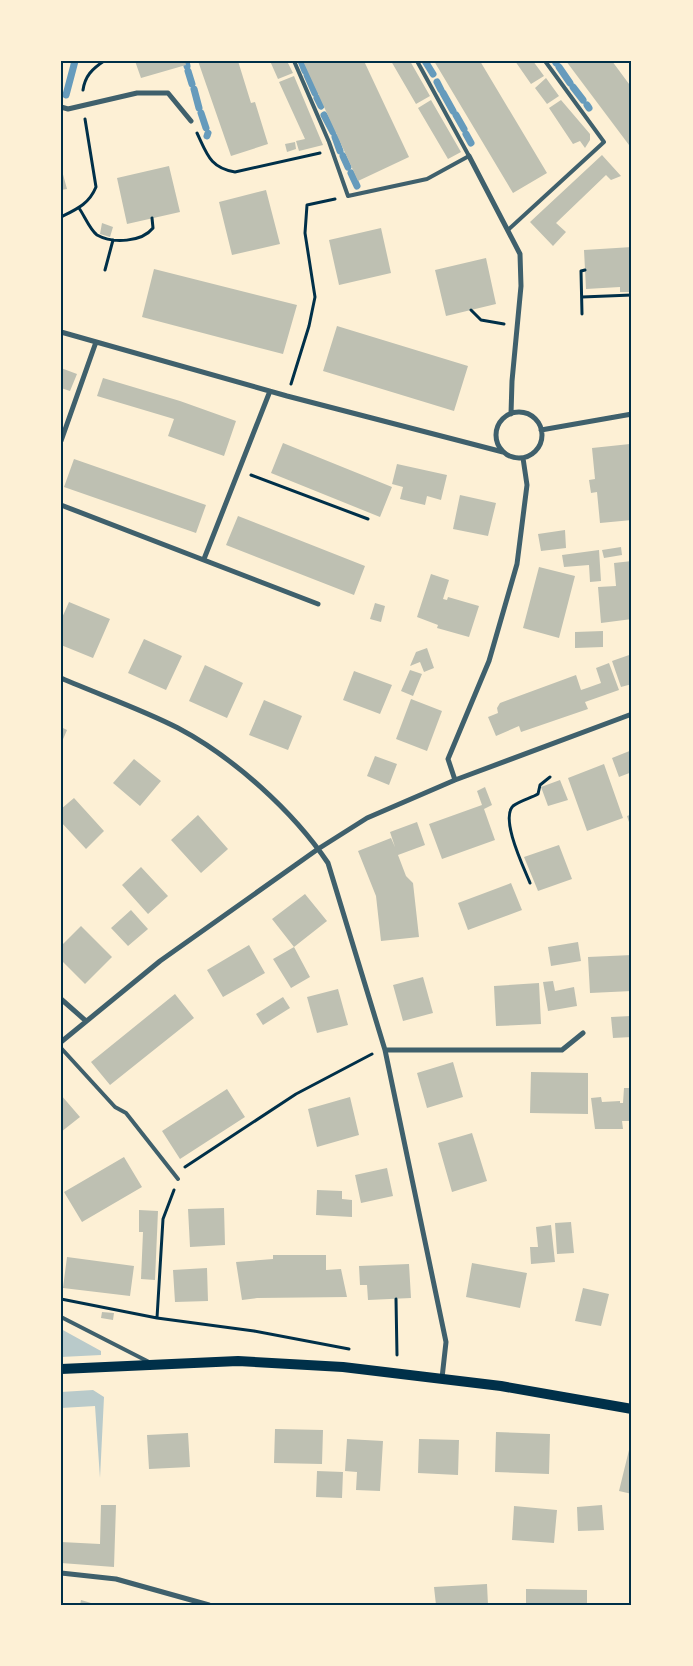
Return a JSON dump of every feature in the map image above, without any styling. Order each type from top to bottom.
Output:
[{"type":"main road","points":[[61,1369],[153,1364],[251,1362],[343,1367],[442,1378],[632,1409]]},
{"type":"street","points":[[61,107],[68,109],[137,93],[168,94],[191,121]]},
{"type":"street","points":[[469,156],[520,254],[521,286],[511,414]]},
{"type":"street","points":[[61,332],[287,396],[503,452],[516,458],[523,458],[536,450],[540,444],[541,430],[533,417],[526,414],[511,414],[504,418],[497,430],[496,438],[503,452]]},
{"type":"street","points":[[61,441],[96,342]]},
{"type":"street","points":[[204,558],[270,391]]},
{"type":"street","points":[[541,430],[632,414]]},
{"type":"street","points":[[455,780],[448,758],[489,661],[517,564],[528,485],[523,458]]},
{"type":"street","points":[[61,504],[204,558],[318,604]]},
{"type":"street","points":[[61,678],[178,728],[231,763],[275,801],[318,848],[328,863],[385,1050],[446,1342],[442,1378]]},
{"type":"street","points":[[61,1042],[160,961],[318,848],[367,818],[455,780],[632,714]]},
{"type":"street","points":[[61,999],[86,1021]]},
{"type":"street","points":[[385,1050],[562,1050],[583,1033]]},
{"type":"street","points":[[61,1573],[116,1579],[209,1605]]},
{"type":"lane","points":[[294,61],[332,151],[348,196],[427,179],[469,156],[417,61]]},
{"type":"lane","points":[[508,230],[604,142],[545,61]]},
{"type":"lane","points":[[61,1048],[115,1108],[126,1113],[178,1179]]},
{"type":"lane","points":[[61,1317],[153,1364]]},
{"type":"path","points":[[61,217],[79,208],[92,197],[96,187],[81,98],[85,79],[95,67],[104,61]]},
{"type":"path","points":[[191,121],[212,163],[223,170],[235,172],[332,151]]},
{"type":"path","points":[[287,396],[309,326],[315,297],[305,233],[307,205],[348,196]]},
{"type":"path","points":[[79,208],[96,234],[113,240],[134,239],[148,235],[153,228],[152,218]]},
{"type":"path","points":[[104,270],[113,240]]},
{"type":"path","points":[[582,314],[581,270],[585,270]]},
{"type":"path","points":[[582,297],[632,295]]},
{"type":"path","points":[[471,310],[480,320],[517,326]]},
{"type":"path","points":[[239,470],[368,519]]},
{"type":"path","points":[[530,883],[509,828],[508,816],[513,807],[538,794],[540,785],[550,777]]},
{"type":"path","points":[[157,1318],[163,1219],[182,1169],[296,1094],[371,1055],[385,1050]]},
{"type":"path","points":[[61,1299],[157,1318],[254,1331],[350,1349]]},
{"type":"path","points":[[396,1299],[397,1355]]},
{"type":"path","points":[[388,1354],[407,1356]]},
{"type":"shaded area","points":[[61,1329],[101,1351],[101,1355],[61,1357]]},
{"type":"shaded area","points":[[93,1390],[104,1397],[100,1478],[95,1406],[61,1408],[61,1392]]},
{"type":"building","points":[[135,61],[185,61],[186,65],[141,78]]},
{"type":"building","points":[[198,61],[238,61],[251,103],[255,102],[268,144],[231,156]]},
{"type":"building","points":[[270,61],[287,61],[293,73],[278,79]]},
{"type":"building","points":[[303,61],[364,61],[409,157],[358,181]]},
{"type":"building","points":[[391,61],[410,61],[430,96],[416,104]]},
{"type":"building","points":[[434,61],[480,61],[547,173],[513,193]]},
{"type":"building","points":[[515,61],[533,61],[544,76],[531,84]]},
{"type":"building","points":[[566,61],[612,61],[632,88],[632,149]]},
{"type":"building","points":[[294,76],[323,145],[299,151],[296,141],[305,139],[279,82]]},
{"type":"building","points":[[546,78],[559,96],[547,104],[535,88]]},
{"type":"building","points":[[431,100],[461,152],[448,159],[418,108]]},
{"type":"building","points":[[561,100],[590,134],[590,140],[585,148],[580,141],[573,144],[549,108]]},
{"type":"building","points":[[295,142],[296,149],[287,152],[285,144]]},
{"type":"building","points":[[602,155],[621,176],[611,180],[606,175],[556,223],[566,232],[553,246],[530,222]]},
{"type":"building","points":[[169,166],[180,212],[127,224],[117,178]]},
{"type":"building","points":[[61,167],[67,189],[61,190]]},
{"type":"building","points":[[266,190],[280,244],[232,255],[219,202]]},
{"type":"building","points":[[102,223],[113,227],[110,237],[100,234]]},
{"type":"building","points":[[381,228],[391,273],[339,285],[329,240]]},
{"type":"building","points":[[632,247],[632,292],[620,292],[620,287],[586,289],[584,250]]},
{"type":"building","points":[[486,258],[496,304],[446,316],[435,270]]},
{"type":"building","points":[[154,269],[297,305],[283,354],[142,317]]},
{"type":"building","points":[[337,326],[468,366],[454,411],[323,371]]},
{"type":"building","points":[[61,368],[77,374],[70,391],[61,388]]},
{"type":"building","points":[[103,378],[180,401],[236,421],[224,456],[168,436],[174,419],[97,396]]},
{"type":"building","points":[[283,443],[392,487],[380,517],[271,473]]},
{"type":"building","points":[[630,444],[632,520],[600,523],[597,492],[591,493],[589,480],[595,479],[592,448]]},
{"type":"building","points":[[74,459],[206,505],[196,533],[64,487]]},
{"type":"building","points":[[397,464],[447,475],[441,500],[427,496],[425,505],[400,499],[403,487],[392,484]]},
{"type":"building","points":[[460,495],[496,503],[488,536],[453,529]]},
{"type":"building","points":[[238,516],[365,566],[354,595],[226,545]]},
{"type":"building","points":[[565,530],[566,548],[541,551],[538,534]]},
{"type":"building","points":[[621,547],[622,555],[604,558],[602,550]]},
{"type":"building","points":[[599,550],[601,581],[590,582],[589,565],[564,567],[562,555]]},
{"type":"building","points":[[632,561],[632,619],[601,623],[598,587],[616,586],[614,563]]},
{"type":"building","points":[[539,567],[575,576],[559,638],[523,628]]},
{"type":"building","points":[[431,574],[449,580],[443,599],[447,600],[448,597],[479,606],[469,637],[437,628],[438,625],[417,617]]},
{"type":"building","points":[[69,602],[110,619],[93,658],[61,645],[61,620]]},
{"type":"building","points":[[375,603],[385,606],[381,622],[370,619]]},
{"type":"building","points":[[603,631],[603,647],[575,648],[575,632]]},
{"type":"building","points":[[144,639],[182,656],[166,690],[128,673]]},
{"type":"building","points":[[427,648],[434,668],[424,672],[420,662],[410,666],[416,652]]},
{"type":"building","points":[[632,654],[632,684],[621,687],[612,661]]},
{"type":"building","points":[[609,663],[619,690],[585,702],[588,709],[521,732],[519,726],[496,736],[488,717],[498,713],[497,708],[500,703],[576,675],[581,690],[601,683],[596,668]]},
{"type":"building","points":[[205,665],[243,683],[227,718],[189,701]]},
{"type":"building","points":[[410,670],[422,674],[413,696],[401,691]]},
{"type":"building","points":[[354,671],[392,685],[380,714],[343,700]]},
{"type":"building","points":[[411,699],[442,711],[427,751],[396,739]]},
{"type":"building","points":[[264,700],[302,716],[288,750],[249,735]]},
{"type":"building","points":[[61,727],[67,730],[61,744]]},
{"type":"building","points":[[632,750],[632,772],[619,777],[612,758]]},
{"type":"building","points":[[375,756],[397,764],[389,785],[367,776]]},
{"type":"building","points":[[134,759],[161,781],[140,806],[113,783]]},
{"type":"building","points":[[604,764],[623,818],[587,831],[568,778]]},
{"type":"building","points":[[560,780],[568,800],[548,806],[541,787]]},
{"type":"building","points":[[485,787],[492,805],[484,809],[495,840],[442,859],[429,824],[482,805],[477,791]]},
{"type":"building","points":[[74,798],[104,831],[86,849],[61,822],[61,809]]},
{"type":"building","points":[[632,814],[632,828],[631,828],[627,816]]},
{"type":"building","points":[[198,815],[228,849],[201,873],[171,840]]},
{"type":"building","points":[[417,822],[425,845],[398,855],[406,876],[413,883],[419,937],[381,941],[376,896],[358,851],[391,838],[395,847],[390,832]]},
{"type":"building","points":[[559,845],[572,879],[538,891],[524,857]]},
{"type":"building","points":[[141,867],[168,896],[148,914],[122,885]]},
{"type":"building","points":[[511,883],[522,910],[468,930],[458,903]]},
{"type":"building","points":[[305,894],[327,921],[294,947],[272,919]]},
{"type":"building","points":[[131,910],[148,929],[128,946],[111,928]]},
{"type":"building","points":[[81,926],[112,957],[85,984],[61,960],[61,946]]},
{"type":"building","points":[[578,942],[581,961],[551,966],[548,947]]},
{"type":"building","points":[[249,945],[265,973],[223,997],[207,970]]},
{"type":"building","points":[[294,947],[310,977],[291,988],[273,959]]},
{"type":"building","points":[[632,955],[632,991],[590,993],[588,957]]},
{"type":"building","points":[[423,977],[433,1013],[403,1021],[393,985]]},
{"type":"building","points":[[553,981],[555,991],[574,987],[577,1006],[548,1011],[543,982]]},
{"type":"building","points":[[539,983],[541,1024],[496,1026],[494,986]]},
{"type":"building","points":[[338,989],[348,1025],[317,1033],[307,997]]},
{"type":"building","points":[[175,994],[194,1018],[110,1085],[91,1062]]},
{"type":"building","points":[[283,997],[290,1008],[263,1025],[256,1014]]},
{"type":"building","points":[[631,1016],[632,1037],[613,1038],[611,1017]]},
{"type":"building","points":[[453,1062],[463,1097],[427,1108],[417,1073]]},
{"type":"building","points":[[531,1072],[588,1073],[588,1114],[530,1113]]},
{"type":"building","points":[[624,1088],[632,1088],[632,1121],[622,1121],[623,1129],[595,1129],[591,1098],[601,1097],[602,1102],[620,1101],[620,1103],[623,1103]]},
{"type":"building","points":[[227,1089],[245,1117],[180,1159],[162,1131]]},
{"type":"building","points":[[61,1095],[80,1117],[61,1132]]},
{"type":"building","points":[[350,1097],[359,1135],[317,1147],[308,1109]]},
{"type":"building","points":[[472,1133],[487,1181],[452,1192],[438,1143]]},
{"type":"building","points":[[124,1157],[142,1187],[82,1222],[64,1192]]},
{"type":"building","points":[[387,1168],[393,1196],[361,1203],[355,1175]]},
{"type":"building","points":[[317,1190],[342,1191],[342,1199],[352,1200],[352,1217],[316,1215]]},
{"type":"building","points":[[224,1208],[225,1245],[190,1247],[188,1209]]},
{"type":"building","points":[[139,1210],[158,1211],[155,1280],[141,1279],[143,1232],[139,1232]]},
{"type":"building","points":[[571,1222],[574,1253],[557,1254],[555,1223]]},
{"type":"building","points":[[551,1225],[555,1262],[531,1264],[530,1247],[538,1247],[536,1227]]},
{"type":"building","points":[[273,1255],[326,1255],[326,1270],[341,1269],[347,1297],[257,1298],[242,1300],[236,1262],[273,1259]]},
{"type":"building","points":[[67,1257],[134,1266],[130,1296],[63,1288]]},
{"type":"building","points":[[472,1263],[527,1273],[520,1308],[466,1297]]},
{"type":"building","points":[[409,1264],[411,1298],[368,1300],[367,1285],[360,1285],[359,1266]]},
{"type":"building","points":[[207,1268],[208,1301],[175,1302],[173,1270]]},
{"type":"building","points":[[583,1288],[609,1294],[601,1326],[575,1321]]},
{"type":"building","points":[[102,1312],[114,1313],[113,1320],[101,1318]]},
{"type":"building","points":[[275,1429],[323,1430],[322,1464],[274,1463]]},
{"type":"building","points":[[496,1432],[550,1434],[549,1474],[495,1472]]},
{"type":"building","points":[[188,1433],[190,1467],[149,1469],[147,1435]]},
{"type":"building","points":[[347,1439],[383,1441],[380,1491],[356,1490],[357,1472],[345,1471]]},
{"type":"building","points":[[419,1439],[459,1440],[458,1475],[418,1473]]},
{"type":"building","points":[[629,1450],[632,1450],[632,1494],[619,1491]]},
{"type":"building","points":[[317,1471],[343,1472],[342,1498],[316,1497]]},
{"type":"building","points":[[101,1505],[116,1505],[114,1567],[61,1563],[61,1542],[100,1544]]},
{"type":"building","points":[[602,1505],[604,1530],[578,1531],[577,1507]]},
{"type":"building","points":[[514,1506],[557,1510],[554,1543],[512,1540]]},
{"type":"building","points":[[487,1584],[488,1605],[436,1605],[434,1587]]},
{"type":"building","points":[[526,1589],[587,1590],[587,1605],[526,1605]]},
{"type":"building","points":[[81,1600],[91,1603],[91,1605],[80,1605]]},
{"type":"waterway","points":[[66,95],[75,61]]},
{"type":"waterway","points":[[186,61],[187,66]]},
{"type":"waterway","points":[[301,61],[305,71]]},
{"type":"waterway","points":[[425,61],[433,74]]},
{"type":"waterway","points":[[559,67],[570,83]]},
{"type":"waterway","points":[[188,71],[192,84]]},
{"type":"waterway","points":[[307,75],[315,93]]},
{"type":"waterway","points":[[437,82],[441,90]]},
{"type":"waterway","points":[[573,87],[583,100]]},
{"type":"waterway","points":[[194,89],[199,108]]},
{"type":"waterway","points":[[443,93],[453,111]]},
{"type":"waterway","points":[[317,98],[321,106]]},
{"type":"waterway","points":[[201,113],[206,128]]},
{"type":"waterway","points":[[324,115],[333,132]]},
{"type":"waterway","points":[[456,115],[464,129]]},
{"type":"waterway","points":[[466,134],[471,143]]},
{"type":"waterway","points":[[335,137],[340,151]]},
{"type":"waterway","points":[[343,156],[348,167]]},
{"type":"waterway","points":[[351,173],[357,186]]}]
